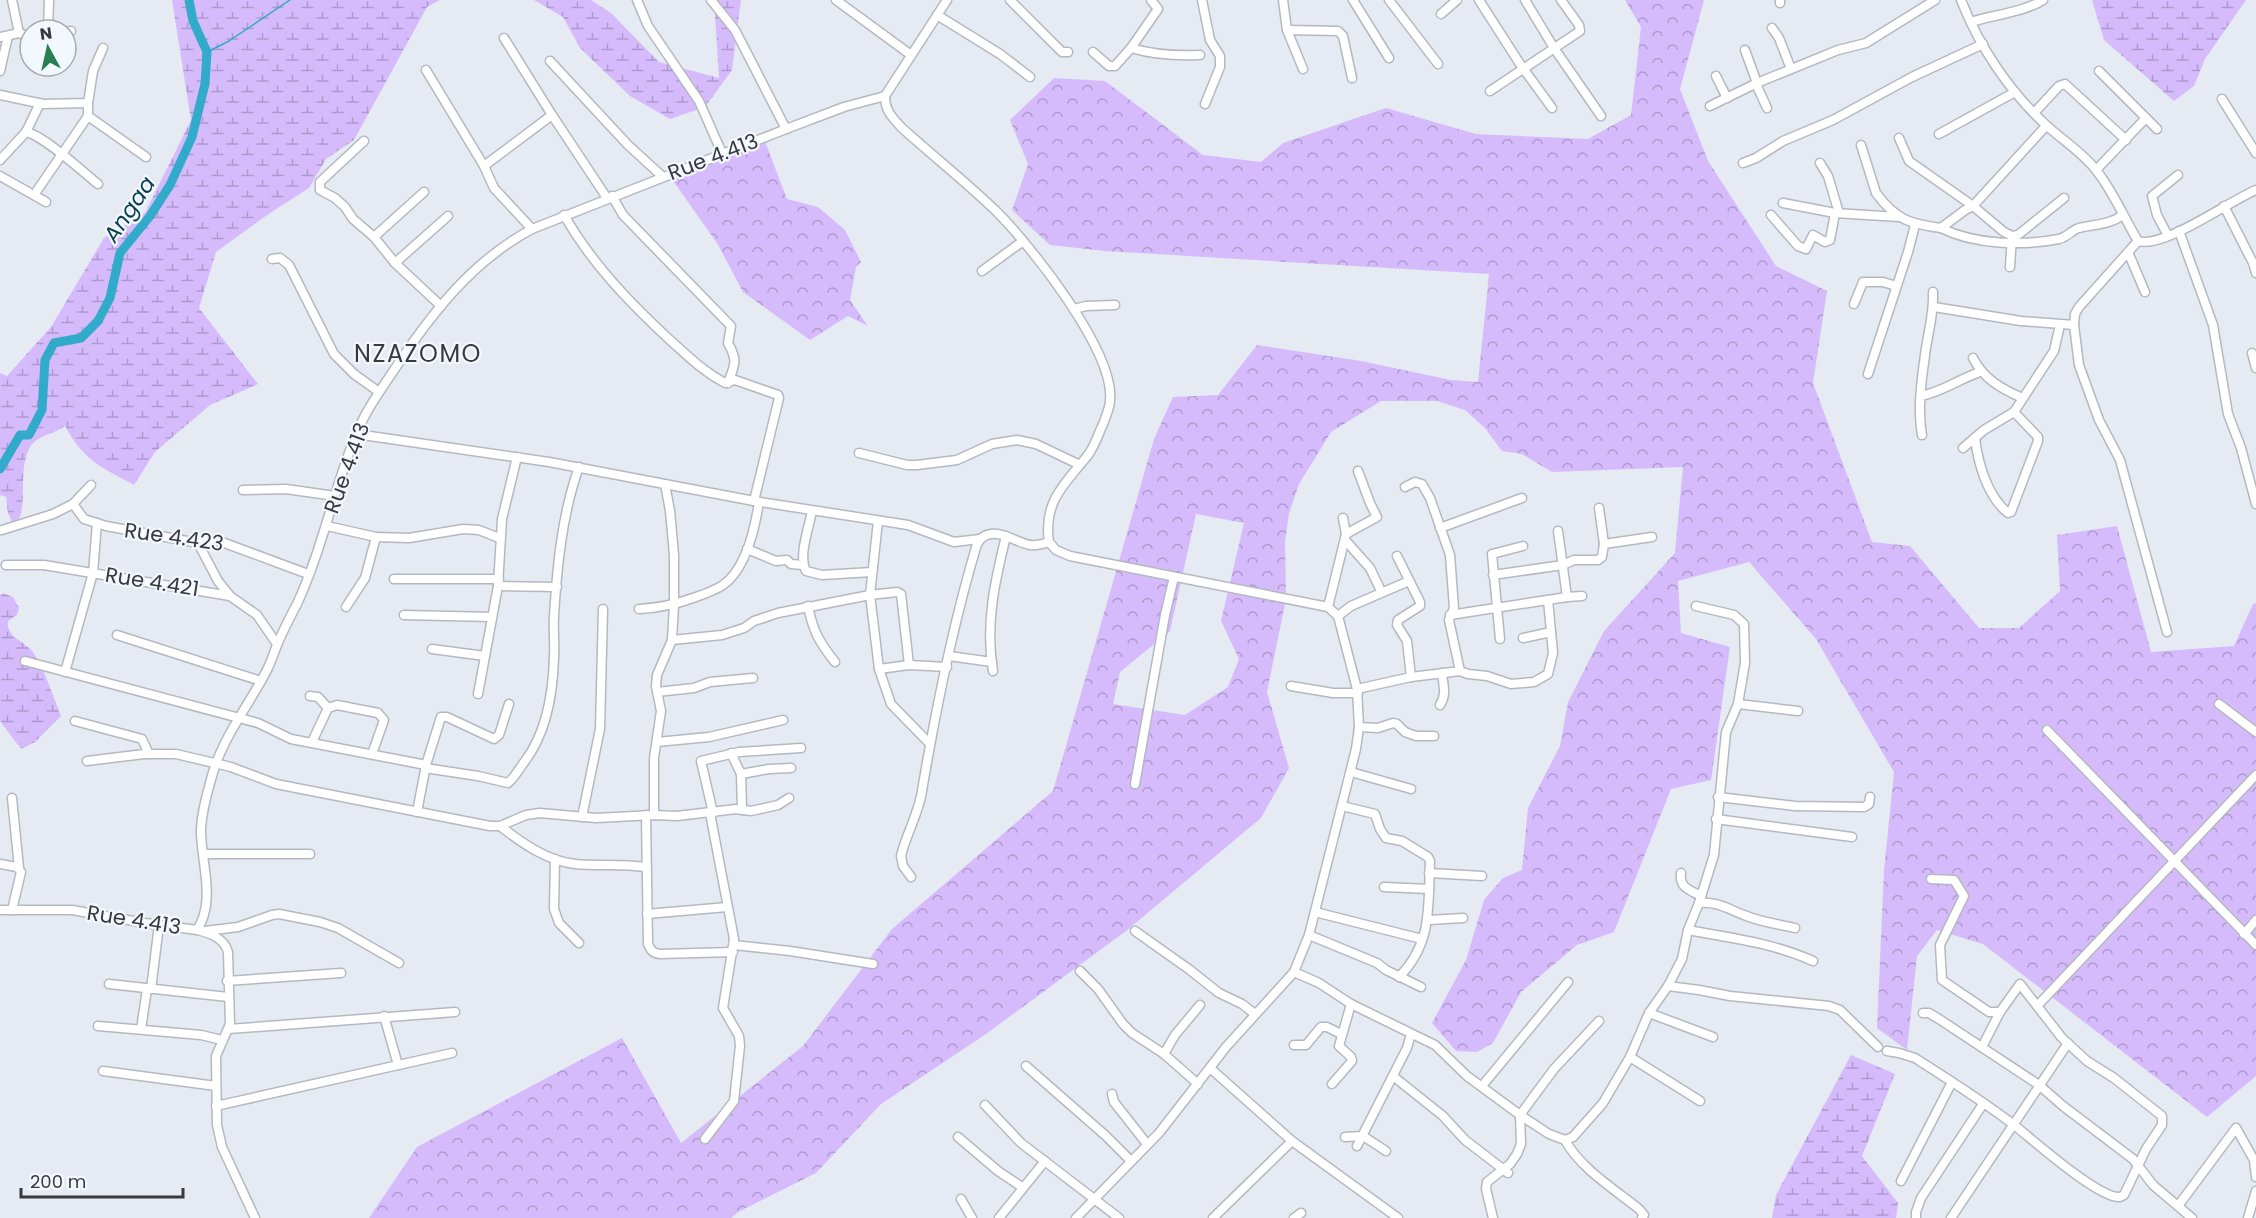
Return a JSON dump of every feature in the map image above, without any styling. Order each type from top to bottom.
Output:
[{"type":"street","points":[[12,0],[18,28]]},
{"type":"street","points":[[48,18],[49,0]]},
{"type":"street","points":[[637,0],[648,26],[699,101],[722,153]]},
{"type":"street","points":[[711,0],[735,30],[786,129]]},
{"type":"street","points":[[836,0],[911,55]]},
{"type":"street","points":[[946,0],[885,96],[885,106],[888,113],[902,128],[997,213],[1044,265],[1074,309],[1097,352],[1107,378],[1111,399],[1104,422],[1089,454],[1078,464],[1052,502],[1048,517],[1049,542],[1056,550],[1070,556],[1328,607],[1338,616],[1357,691],[1359,727],[1351,772],[1309,935],[1294,972],[1255,1014],[1175,1114],[1076,1218]]},
{"type":"street","points":[[1010,0],[1062,52],[1068,52]]},
{"type":"street","points":[[1093,52],[1112,67],[1131,48],[1158,9],[1151,0]]},
{"type":"street","points":[[1202,0],[1210,40],[1220,56],[1220,67],[1205,104]]},
{"type":"street","points":[[1283,0],[1287,30],[1303,69]]},
{"type":"street","points":[[1353,0],[1389,58]]},
{"type":"street","points":[[1389,0],[1438,64]]},
{"type":"street","points":[[1441,14],[1457,0]]},
{"type":"street","points":[[1479,0],[1552,108]]},
{"type":"street","points":[[1525,0],[1554,48],[1601,116]]},
{"type":"street","points":[[1490,91],[1580,30],[1579,24],[1561,0]]},
{"type":"street","points":[[1710,106],[1838,50],[1866,43],[1935,0]]},
{"type":"street","points":[[1962,0],[1983,44],[2015,92],[2046,126],[2080,153],[2096,170],[2138,241],[2155,242],[2256,190]]},
{"type":"street","points":[[1971,22],[2031,7],[2043,0]]},
{"type":"street","points":[[937,15],[1000,54],[1030,77]]},
{"type":"street","points":[[1772,28],[1779,38],[1791,69]]},
{"type":"street","points":[[1287,30],[1338,31],[1343,36],[1352,78]]},
{"type":"street","points":[[0,71],[4,37]]},
{"type":"street","points":[[504,38],[552,116],[623,215],[731,326],[728,343],[736,363],[728,384]]},
{"type":"street","points":[[1743,163],[1756,158],[1783,141],[1833,120],[1912,77],[1983,44]]},
{"type":"street","points":[[34,195],[88,116],[93,71],[103,48]]},
{"type":"street","points":[[1131,48],[1175,56],[1200,55]]},
{"type":"street","points":[[1745,50],[1767,108]]},
{"type":"street","points":[[550,61],[628,145],[663,177]]},
{"type":"street","points":[[426,70],[484,166],[494,188],[532,229]]},
{"type":"street","points":[[2099,71],[2157,129]]},
{"type":"street","points":[[1716,76],[1727,98]]},
{"type":"street","points":[[2034,113],[2059,86],[2066,84],[2126,140]]},
{"type":"street","points":[[1939,134],[2015,92]]},
{"type":"street","points":[[0,95],[40,103],[88,103]]},
{"type":"street","name":"Rue 4.413","points":[[0,910],[72,910],[200,931],[205,909],[205,854],[201,830],[202,818],[216,763],[237,717],[268,669],[309,574],[356,434],[379,392],[415,338],[441,306],[460,283],[494,252],[532,229],[844,107],[885,96]]},
{"type":"street","points":[[2222,99],[2256,153]]},
{"type":"street","points":[[0,160],[26,132],[40,103]]},
{"type":"street","points":[[88,116],[146,156]]},
{"type":"street","points":[[484,166],[552,116]]},
{"type":"street","points":[[2096,170],[2146,118]]},
{"type":"street","points":[[1941,228],[1973,206],[2046,126]]},
{"type":"street","points":[[26,132],[46,143],[98,184]]},
{"type":"street","points":[[1899,138],[1909,161],[1973,206],[2012,240]]},
{"type":"street","points":[[364,141],[320,182],[318,187],[345,207],[357,224],[374,237],[395,263],[441,306]]},
{"type":"street","points":[[1861,145],[1876,193],[1899,217],[1915,225],[1941,228],[1984,240],[2060,238],[2076,229],[2115,221],[2122,215]]},
{"type":"street","points":[[1771,215],[1798,246],[1806,249],[1813,235],[1825,242],[1830,240],[1837,213],[1828,176],[1820,163]]},
{"type":"street","points":[[0,176],[46,202]]},
{"type":"street","points":[[2168,236],[2157,215],[2152,196],[2178,176]]},
{"type":"street","points":[[374,237],[424,192]]},
{"type":"street","points":[[2010,267],[2012,240],[2064,198]]},
{"type":"street","points":[[1783,203],[1837,213],[1899,217]]},
{"type":"street","points":[[2224,206],[2256,273]]},
{"type":"street","points":[[564,215],[581,245],[647,318],[707,373],[728,384]]},
{"type":"street","points":[[395,263],[448,216]]},
{"type":"street","points":[[1868,374],[1915,225]]},
{"type":"street","points":[[2179,231],[2213,325],[2228,414],[2241,448],[2256,504]]},
{"type":"street","points":[[982,272],[1023,241]]},
{"type":"street","points":[[2138,241],[2079,307],[2075,314],[2074,325],[2079,365],[2099,420],[2120,460],[2167,632]]},
{"type":"street","points":[[2128,252],[2145,292]]},
{"type":"street","points":[[272,259],[279,258],[289,265],[334,354],[354,374],[379,392]]},
{"type":"street","points":[[1854,304],[1863,282],[1883,282],[1896,286]]},
{"type":"street","points":[[1923,435],[1918,414],[1926,348],[1934,308],[1933,292]]},
{"type":"street","points":[[1074,309],[1086,306],[1115,305]]},
{"type":"street","points":[[1934,308],[2074,325]]},
{"type":"street","points":[[1963,448],[1984,430],[2014,412],[2054,351],[2060,325]]},
{"type":"street","points":[[2252,352],[2256,368]]},
{"type":"street","points":[[1973,358],[1980,372],[2002,389],[2022,398]]},
{"type":"street","points":[[1921,396],[1937,393],[1969,375],[1980,372]]},
{"type":"street","points":[[639,609],[674,605],[723,586],[734,575],[755,530],[757,502],[779,398],[776,393],[738,380],[728,384]]},
{"type":"street","points":[[1975,438],[1978,458],[1995,497],[2003,509],[2008,513],[2011,512],[2038,441],[2038,437],[2014,412]]},
{"type":"street","points":[[356,434],[579,467],[757,502],[908,525],[954,542],[980,539],[996,533],[1034,545],[1049,542]]},
{"type":"street","points":[[859,453],[907,465],[917,465],[957,460],[992,444],[1017,440],[1036,444],[1078,464]]},
{"type":"street","points":[[478,694],[498,583],[499,538],[517,457]]},
{"type":"street","points":[[25,661],[258,723],[291,739],[507,783],[531,753],[546,719],[554,667],[554,617],[557,587],[567,511],[579,467]]},
{"type":"street","points":[[1328,607],[1346,537],[1377,517],[1359,471]]},
{"type":"street","points":[[1405,487],[1415,482],[1422,484],[1430,498],[1450,555],[1454,608],[1449,620],[1460,671]]},
{"type":"street","points":[[665,484],[669,499],[672,533],[674,605],[672,640],[657,675],[657,692],[661,711],[654,758],[645,867],[648,944],[654,953],[734,948],[790,951],[873,964]]},
{"type":"street","points":[[2,530],[54,514],[73,504],[91,485]]},
{"type":"street","points":[[243,490],[286,489],[334,496]]},
{"type":"street","points":[[1440,528],[1522,498]]},
{"type":"street","points":[[65,672],[93,573],[97,524],[84,519],[73,504]]},
{"type":"street","points":[[1493,575],[1563,565],[1574,560],[1598,560],[1602,557],[1604,544],[1599,508]]},
{"type":"street","points":[[812,511],[803,565],[806,571],[810,574],[872,572]]},
{"type":"street","points":[[1342,518],[1346,537],[1370,568],[1381,591]]},
{"type":"street","points":[[878,521],[870,595],[879,669],[891,704],[929,743]]},
{"type":"street","name":"Rue 4.423","points":[[97,524],[198,543],[219,541],[309,574]]},
{"type":"street","points":[[327,526],[376,537],[409,538],[463,529],[479,530],[499,538]]},
{"type":"street","points":[[1558,531],[1567,597]]},
{"type":"street","points":[[949,656],[992,666],[992,594],[1006,536]]},
{"type":"street","points":[[346,607],[364,578],[376,537]]},
{"type":"street","points":[[1604,544],[1652,537]]},
{"type":"street","points":[[911,877],[903,866],[901,856],[922,793],[929,743],[965,580],[980,539]]},
{"type":"street","points":[[198,543],[218,581],[230,596]]},
{"type":"street","points":[[1500,639],[1492,557],[1494,552],[1523,546]]},
{"type":"street","points":[[747,549],[776,561],[786,560],[791,564],[803,565]]},
{"type":"street","points":[[1397,556],[1420,606],[1398,620],[1398,625],[1407,641],[1411,677]]},
{"type":"street","name":"Rue 4.421","points":[[6,565],[44,566],[230,596],[257,615],[277,644]]},
{"type":"street","points":[[1134,784],[1174,577]]},
{"type":"street","points":[[394,579],[557,587]]},
{"type":"street","points":[[1338,616],[1351,606],[1381,591],[1409,581]]},
{"type":"street","points":[[672,640],[722,635],[744,628],[763,617],[808,606],[897,592],[901,594],[909,665]]},
{"type":"street","points":[[1450,615],[1582,596]]},
{"type":"street","points":[[1291,686],[1333,693],[1357,691],[1411,677],[1460,671],[1487,676],[1511,684],[1534,682],[1548,674],[1551,667],[1553,653],[1548,600]]},
{"type":"street","points":[[808,606],[812,626],[819,641],[835,662]]},
{"type":"street","points":[[1565,1140],[1573,1137],[1603,1103],[1630,1057],[1649,1013],[1668,986],[1682,959],[1688,930],[1714,855],[1726,732],[1738,704],[1745,663],[1744,624],[1734,615],[1696,606]]},
{"type":"street","points":[[582,817],[600,729],[603,609]]},
{"type":"street","points":[[404,615],[492,617]]},
{"type":"street","points":[[1523,638],[1551,632]]},
{"type":"street","points":[[117,635],[261,681]]},
{"type":"street","points":[[432,649],[485,656]]},
{"type":"street","points":[[879,669],[909,665],[947,667]]},
{"type":"street","points":[[1440,705],[1444,699],[1442,673]]},
{"type":"street","points":[[657,692],[694,688],[710,682],[753,678]]},
{"type":"street","points":[[310,696],[318,697],[328,708]]},
{"type":"street","points":[[417,812],[426,766],[441,717],[447,717],[494,739],[499,735],[509,704]]},
{"type":"street","points":[[1738,704],[1798,711]]},
{"type":"street","points":[[2219,704],[2256,732]]},
{"type":"street","points":[[312,742],[328,708],[337,705],[381,715],[383,725],[372,754]]},
{"type":"street","points":[[657,742],[709,736],[783,720]]},
{"type":"street","points":[[75,721],[142,739],[149,754]]},
{"type":"street","points":[[1359,727],[1378,728],[1393,723],[1405,732],[1416,736],[1434,736]]},
{"type":"street","points":[[2046,730],[2256,945]]},
{"type":"street","points":[[705,1138],[729,1109],[735,1094],[740,1040],[725,1012],[723,1003],[734,948],[701,761],[731,753],[801,748]]},
{"type":"street","points":[[731,753],[741,774],[742,810]]},
{"type":"street","points":[[87,761],[149,754],[176,754],[231,766],[276,784],[475,824],[500,826],[532,813],[582,817],[677,816],[751,811],[778,805],[789,798]]},
{"type":"street","points":[[741,774],[791,768]]},
{"type":"street","points":[[1351,772],[1411,789]]},
{"type":"street","points":[[2038,1005],[2256,776]]},
{"type":"street","points":[[1718,797],[1795,806],[1864,807],[1869,804],[1870,797]]},
{"type":"street","points":[[12,798],[21,872],[12,910]]},
{"type":"street","points":[[1342,806],[1375,814],[1386,838],[1402,842],[1428,857],[1429,920],[1409,965],[1399,977]]},
{"type":"street","points":[[1716,819],[1852,837]]},
{"type":"street","points":[[500,826],[514,837],[555,859],[574,864],[626,864],[645,867]]},
{"type":"street","points":[[205,854],[310,854]]},
{"type":"street","points":[[555,859],[554,909],[559,923],[579,943]]},
{"type":"street","points":[[0,864],[20,868]]},
{"type":"street","points":[[1430,873],[1482,876]]},
{"type":"street","points":[[1681,873],[1682,885],[1700,899],[1722,905],[1745,916],[1795,928]]},
{"type":"street","points":[[1931,879],[1954,880],[1964,896],[1940,945],[1942,980],[1989,1012],[2000,1012]]},
{"type":"street","points":[[1384,887],[1429,889]]},
{"type":"street","points":[[647,914],[727,907]]},
{"type":"street","points":[[1315,912],[1422,939]]},
{"type":"street","points":[[200,931],[238,927],[272,915],[279,915],[320,922],[338,928],[399,963]]},
{"type":"street","points":[[1429,920],[1463,918]]},
{"type":"street","points":[[2244,934],[2256,920]]},
{"type":"street","points":[[141,1029],[159,925]]},
{"type":"street","points":[[1688,930],[1789,950],[1813,961]]},
{"type":"street","points":[[200,931],[216,937],[226,947],[229,1029],[216,1056],[217,1125],[222,1147],[255,1218]]},
{"type":"street","points":[[1135,931],[1219,993],[1242,1004],[1255,1014]]},
{"type":"street","points":[[1309,935],[1377,963],[1421,987]]},
{"type":"street","points":[[1080,971],[1098,988],[1132,1033],[1164,1054],[1198,1084]]},
{"type":"street","points":[[1294,972],[1319,983],[1351,1004],[1435,1045],[1467,1076],[1520,1115],[1549,1134],[1565,1140],[1570,1149],[1599,1177],[1645,1217]]},
{"type":"street","points":[[227,981],[341,973]]},
{"type":"street","points":[[1482,1086],[1568,982]]},
{"type":"street","points":[[109,984],[228,997]]},
{"type":"street","points":[[1887,1051],[1908,1055],[2014,1125],[2072,1172],[2115,1198],[2124,1195],[2138,1164],[2162,1125],[2162,1116],[2114,1078],[2087,1061],[2048,1023],[2038,1005],[2020,984],[2000,1012],[1982,1047]]},
{"type":"street","points":[[1668,986],[1730,996],[1829,1006],[1840,1010],[1878,1047]]},
{"type":"street","points":[[1332,1084],[1352,1061],[1351,1057],[1339,1046],[1351,1004]]},
{"type":"street","points":[[1164,1054],[1175,1035],[1200,1005]]},
{"type":"street","points":[[229,1029],[454,1012]]},
{"type":"street","points":[[1649,1013],[1713,1037]]},
{"type":"street","points":[[1923,1013],[1929,1013],[2039,1085],[2138,1164],[2153,1185],[2192,1218]]},
{"type":"street","points":[[384,1016],[398,1065]]},
{"type":"street","points":[[1493,1218],[1486,1189],[1487,1182],[1505,1171],[1517,1154],[1521,1144],[1520,1115],[1554,1069],[1599,1021]]},
{"type":"street","points":[[98,1026],[201,1035],[222,1040]]},
{"type":"street","points":[[1294,1045],[1306,1045],[1324,1026],[1341,1034]]},
{"type":"street","points":[[1357,1146],[1407,1048],[1411,1034]]},
{"type":"street","points":[[1952,1218],[2068,1043]]},
{"type":"street","points":[[216,1106],[251,1100],[452,1053]]},
{"type":"street","points":[[1630,1057],[1700,1101]]},
{"type":"street","points":[[1026,1066],[1100,1130],[1130,1160]]},
{"type":"street","points":[[1210,1068],[1292,1141],[1398,1218]]},
{"type":"street","points":[[103,1071],[216,1086]]},
{"type":"street","points":[[1393,1076],[1443,1116],[1465,1140],[1505,1171]]},
{"type":"street","points":[[1901,1181],[1952,1082]]},
{"type":"street","points":[[1112,1094],[1114,1102],[1147,1144]]},
{"type":"street","points":[[1916,1218],[1921,1198],[1983,1104]]},
{"type":"street","points":[[985,1105],[1014,1136],[1119,1218]]},
{"type":"street","points":[[2178,1206],[2236,1128],[2254,1160],[2256,1177]]},
{"type":"street","points":[[1345,1137],[1363,1136],[1386,1151]]},
{"type":"street","points":[[958,1137],[976,1154],[1022,1187]]},
{"type":"street","points":[[1213,1218],[1292,1141]]},
{"type":"street","points":[[999,1218],[1045,1161]]},
{"type":"street","points":[[2248,1218],[2256,1191]]},
{"type":"street","points":[[961,1199],[972,1218]]},
{"type":"green space","points":[[172,0],[440,0],[427,7],[354,140],[326,159],[309,188],[216,252],[199,308],[258,384],[210,405],[155,452],[134,485],[94,462],[79,447],[65,426],[39,438],[27,453],[23,474],[22,506],[17,522],[12,522],[6,497],[0,495],[0,373],[7,376],[51,327],[104,238],[145,213],[191,120]]},
{"type":"green space","points":[[534,0],[591,0],[611,13],[659,62],[719,78],[714,0],[741,0],[732,70],[705,107],[670,119],[630,96],[580,48],[563,17]]},
{"type":"green space","points":[[1625,0],[1704,0],[1680,89],[1708,161],[1776,266],[1827,291],[1813,383],[1872,542],[1910,546],[1979,628],[2019,628],[2060,591],[2057,535],[2117,526],[2151,652],[2234,646],[2253,604],[2256,603],[2256,1076],[2207,1117],[1983,944],[1937,930],[1917,956],[1907,1050],[1877,1028],[1884,870],[1894,772],[1816,639],[1749,562],[1678,581],[1681,633],[1730,647],[1711,780],[1671,789],[1614,932],[1577,945],[1521,992],[1493,1043],[1477,1052],[1456,1051],[1432,1023],[1466,960],[1484,900],[1503,878],[1522,870],[1528,808],[1560,746],[1568,702],[1604,631],[1675,553],[1683,467],[1552,472],[1522,454],[1502,451],[1485,428],[1465,410],[1437,401],[1381,401],[1331,432],[1299,484],[1289,513],[1285,541],[1286,599],[1267,692],[1289,768],[1261,818],[1126,931],[986,1034],[881,1104],[816,1173],[738,1212],[731,1218],[369,1218],[417,1147],[622,1038],[681,1143],[803,1046],[892,929],[1053,791],[1154,439],[1173,397],[1218,395],[1257,345],[1361,361],[1451,380],[1478,382],[1489,274],[1105,251],[1050,245],[1012,210],[1028,164],[1010,120],[1054,78],[1105,81],[1203,155],[1261,162],[1283,143],[1386,108],[1476,134],[1588,139],[1631,115],[1641,27]],"holes":[[[1196,514],[1244,523],[1221,621],[1239,659],[1228,687],[1185,715],[1113,704],[1120,672],[1170,631]]]},
{"type":"green space","points":[[2092,0],[2246,0],[2205,59],[2194,86],[2174,101],[2104,40]]},
{"type":"green space","points":[[771,135],[766,144],[787,199],[818,207],[845,230],[861,262],[856,267],[850,300],[868,326],[848,316],[810,340],[743,292],[717,243],[671,178]]},
{"type":"green space","points":[[3,593],[13,597],[19,608],[17,615],[8,621],[8,627],[13,635],[33,652],[61,716],[35,742],[21,749],[0,721],[0,595]]},
{"type":"green space","points":[[1851,1055],[1895,1074],[1862,1156],[1898,1203],[1896,1218],[1772,1218],[1776,1195]]},
{"type":"waterway","name":"Angaa","points":[[0,469],[20,435],[29,435],[42,410],[45,360],[54,343],[81,338],[98,321],[110,298],[120,253],[150,216],[170,185],[192,137],[205,84],[207,52],[193,21],[189,0]]},
{"type":"waterway","points":[[207,52],[229,41],[290,0]]},
{"type":"district","name":"NZAZOMO","points":[[418,354]]}]
